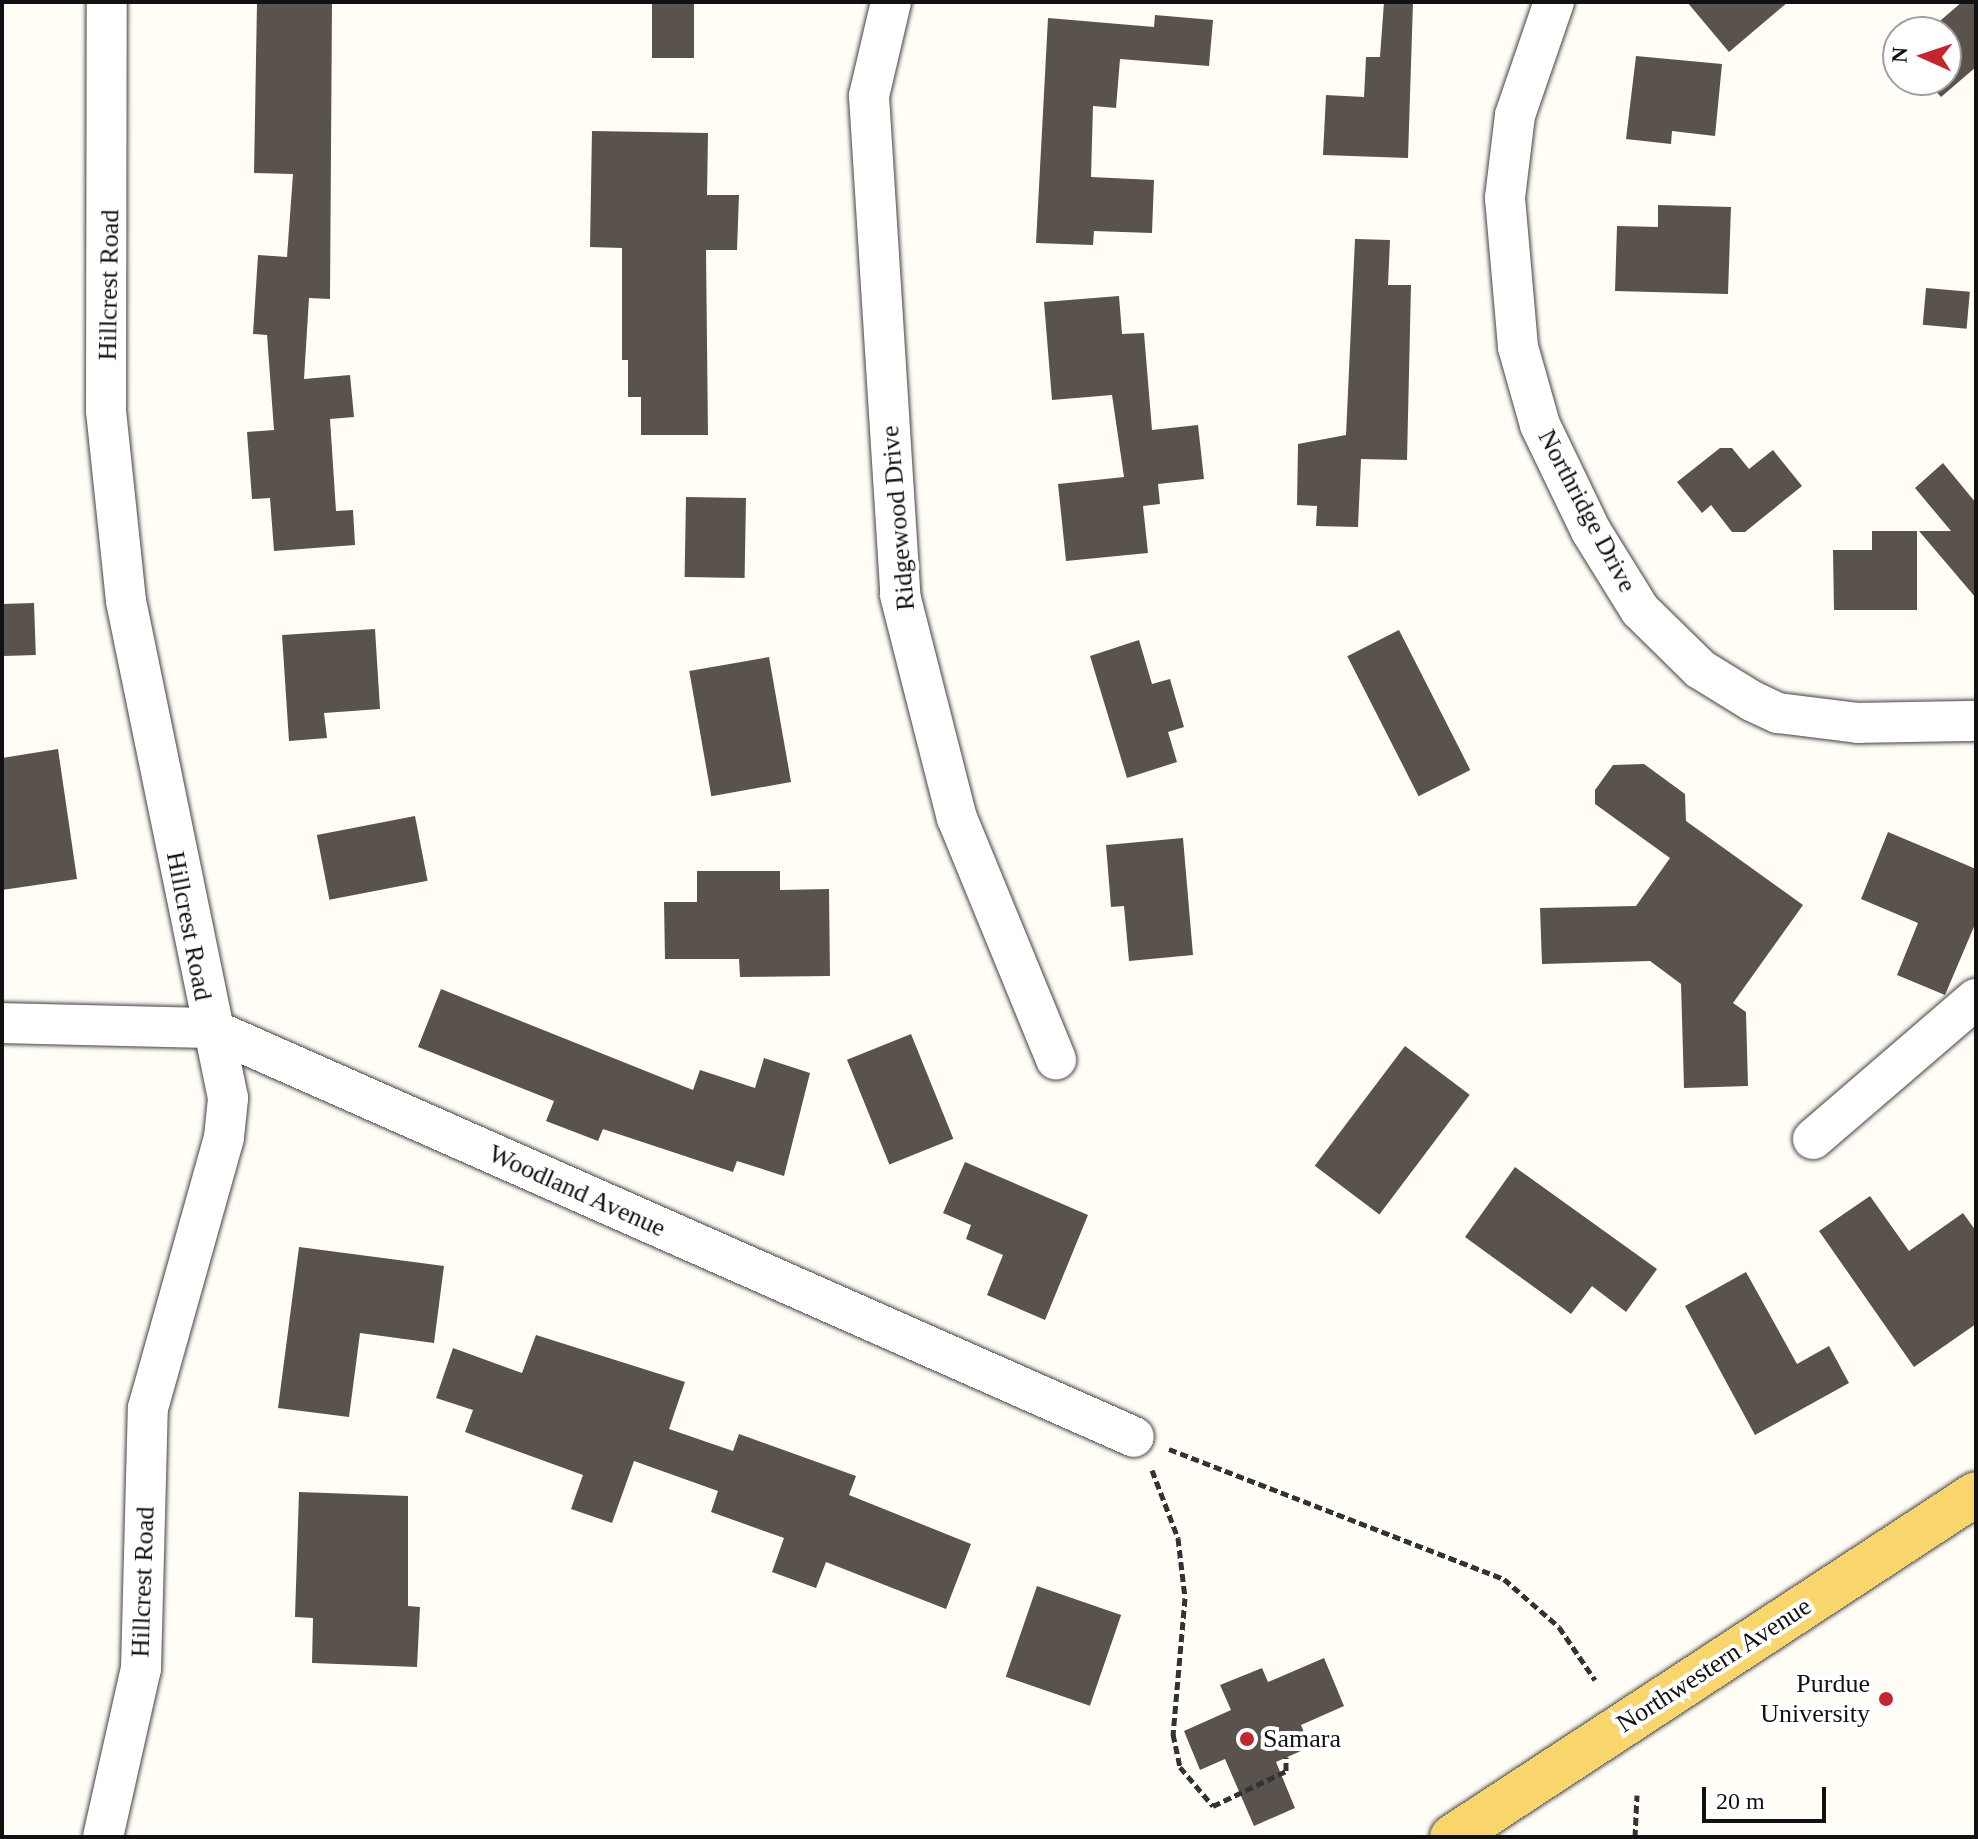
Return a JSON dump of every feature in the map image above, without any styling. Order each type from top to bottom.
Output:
[{"type":"main road","name":"Northwestern Avenue","points":[[1452,1837],[1976,1494]]},
{"type":"street","name":"Hillcrest Road","points":[[103,1837],[141,1669],[148,1408],[224,1137],[228,1098],[209,1028],[126,601],[106,411],[107,2]]},
{"type":"street","name":"Ridgewood Drive","points":[[891,2],[869,96],[900,595],[957,818],[1056,1059]]},
{"type":"street","name":"Northridge Drive","points":[[1554,2],[1515,115],[1505,198],[1518,347],[1540,425],[1591,531],[1640,610],[1700,669],[1752,701],[1778,713],[1858,723],[1976,721]]},
{"type":"street","points":[[1813,1139],[1976,999]]},
{"type":"street","name":"Woodland Avenue","points":[[2,1023],[209,1028],[1134,1437]]},
{"type":"path","points":[[1134,1437],[1504,1579],[1559,1627],[1595,1680]]},
{"type":"path","points":[[1134,1437],[1178,1538],[1185,1598],[1173,1734],[1180,1767],[1213,1806],[1286,1771],[1286,1757]]},
{"type":"path","points":[[1635,1837],[1637,1795]]},
{"type":"building","points":[[257,2],[332,2],[330,299],[309,298],[304,379],[350,375],[354,417],[330,419],[336,511],[353,510],[355,545],[274,551],[270,498],[252,499],[247,432],[274,430],[267,335],[253,334],[258,255],[287,257],[293,174],[254,173]]},
{"type":"building","points":[[652,2],[694,2],[694,58],[652,58]]},
{"type":"building","points":[[1384,2],[1413,2],[1408,158],[1323,155],[1326,95],[1364,97],[1366,57],[1380,57]]},
{"type":"building","points":[[1687,2],[1788,2],[1729,52]]},
{"type":"building","points":[[1962,2],[1976,2],[1976,67],[1962,79],[1962,16],[1946,16]]},
{"type":"building","points":[[1155,15],[1213,20],[1209,66],[1120,59],[1116,108],[1093,106],[1091,177],[1154,180],[1152,233],[1094,231],[1093,245],[1036,243],[1048,18],[1154,27]]},
{"type":"building","points":[[1636,56],[1722,64],[1715,136],[1672,131],[1671,144],[1626,139]]},
{"type":"building","points":[[592,131],[708,133],[707,195],[739,195],[737,250],[706,250],[708,435],[641,435],[641,397],[628,397],[628,360],[622,360],[622,248],[590,247]]},
{"type":"building","points":[[1658,205],[1731,207],[1728,294],[1615,291],[1617,226],[1658,227]]},
{"type":"building","points":[[1355,239],[1390,240],[1388,285],[1411,285],[1407,460],[1361,459],[1358,527],[1316,526],[1317,506],[1297,505],[1298,444],[1346,435]]},
{"type":"building","points":[[1926,288],[1970,292],[1967,329],[1923,325]]},
{"type":"building","points":[[1119,296],[1122,334],[1144,333],[1152,430],[1198,425],[1204,479],[1158,484],[1160,504],[1143,506],[1148,553],[1066,561],[1058,484],[1124,477],[1112,395],[1052,400],[1044,302]]},
{"type":"building","points":[[1720,448],[1732,448],[1749,469],[1773,450],[1802,486],[1745,532],[1732,532],[1711,505],[1702,513],[1677,482]]},
{"type":"building","points":[[1943,463],[1976,503],[1976,598],[1919,531],[1951,531],[1915,488]]},
{"type":"building","points":[[686,497],[746,498],[745,578],[685,577]]},
{"type":"building","points":[[1872,531],[1917,531],[1917,610],[1834,610],[1833,550],[1872,550]]},
{"type":"building","points":[[34,603],[36,655],[4,656],[2,604]]},
{"type":"building","points":[[375,629],[380,709],[324,713],[327,738],[289,741],[282,635]]},
{"type":"building","points":[[1399,630],[1470,770],[1419,796],[1347,656]]},
{"type":"building","points":[[1139,640],[1152,684],[1170,679],[1184,727],[1168,732],[1177,762],[1127,778],[1090,656]]},
{"type":"building","points":[[769,657],[791,782],[711,796],[689,671]]},
{"type":"building","points":[[58,749],[77,879],[2,890],[2,758]]},
{"type":"building","points":[[1644,764],[1685,794],[1686,821],[1803,905],[1733,1003],[1746,1012],[1748,1086],[1684,1088],[1681,984],[1650,961],[1542,964],[1540,908],[1636,906],[1670,858],[1595,804],[1595,790],[1613,765]]},
{"type":"building","points":[[415,816],[428,881],[329,900],[317,835]]},
{"type":"building","points":[[1888,832],[1976,869],[1976,922],[1945,995],[1897,975],[1918,923],[1861,899]]},
{"type":"building","points":[[1183,838],[1193,955],[1129,961],[1124,906],[1111,907],[1106,845]]},
{"type":"building","points":[[697,871],[780,871],[780,890],[829,889],[830,976],[740,977],[739,959],[665,959],[664,902],[697,902]]},
{"type":"building","points":[[441,989],[693,1090],[700,1070],[755,1088],[764,1058],[810,1073],[784,1176],[737,1161],[733,1172],[603,1129],[598,1141],[546,1121],[554,1101],[418,1047]]},
{"type":"building","points":[[911,1034],[953,1139],[889,1165],[847,1060]]},
{"type":"building","points":[[1405,1046],[1470,1095],[1379,1215],[1315,1166]]},
{"type":"building","points":[[965,1162],[1088,1215],[1045,1320],[987,1295],[1003,1255],[966,1239],[971,1225],[943,1213]]},
{"type":"building","points":[[1515,1167],[1657,1269],[1626,1312],[1592,1286],[1571,1314],[1465,1237]]},
{"type":"building","points":[[1870,1196],[1909,1251],[1963,1213],[1976,1231],[1976,1324],[1914,1367],[1819,1231]]},
{"type":"building","points":[[299,1247],[444,1266],[434,1343],[360,1333],[349,1417],[278,1408]]},
{"type":"building","points":[[1746,1272],[1797,1364],[1829,1346],[1849,1383],[1755,1435],[1685,1306]]},
{"type":"building","points":[[536,1335],[685,1382],[669,1429],[733,1451],[739,1434],[856,1476],[849,1495],[971,1544],[946,1609],[826,1562],[816,1588],[772,1572],[784,1538],[711,1512],[718,1491],[634,1461],[612,1523],[571,1509],[583,1475],[465,1432],[473,1410],[436,1398],[453,1348],[522,1373]]},
{"type":"building","points":[[299,1492],[408,1496],[408,1606],[420,1607],[417,1667],[312,1663],[313,1618],[295,1617]]},
{"type":"building","points":[[1037,1586],[1121,1615],[1090,1706],[1006,1677]]},
{"type":"building","name":"Samara","points":[[1324,1658],[1344,1706],[1301,1725],[1310,1747],[1276,1762],[1295,1808],[1254,1826],[1225,1759],[1200,1770],[1184,1731],[1231,1710],[1220,1685],[1262,1668],[1268,1682]]},
{"type":"place","name":"Purdue University","points":[[1886,1699]]},
{"type":"place","name":"Samara","points":[[1247,1739]]}]
